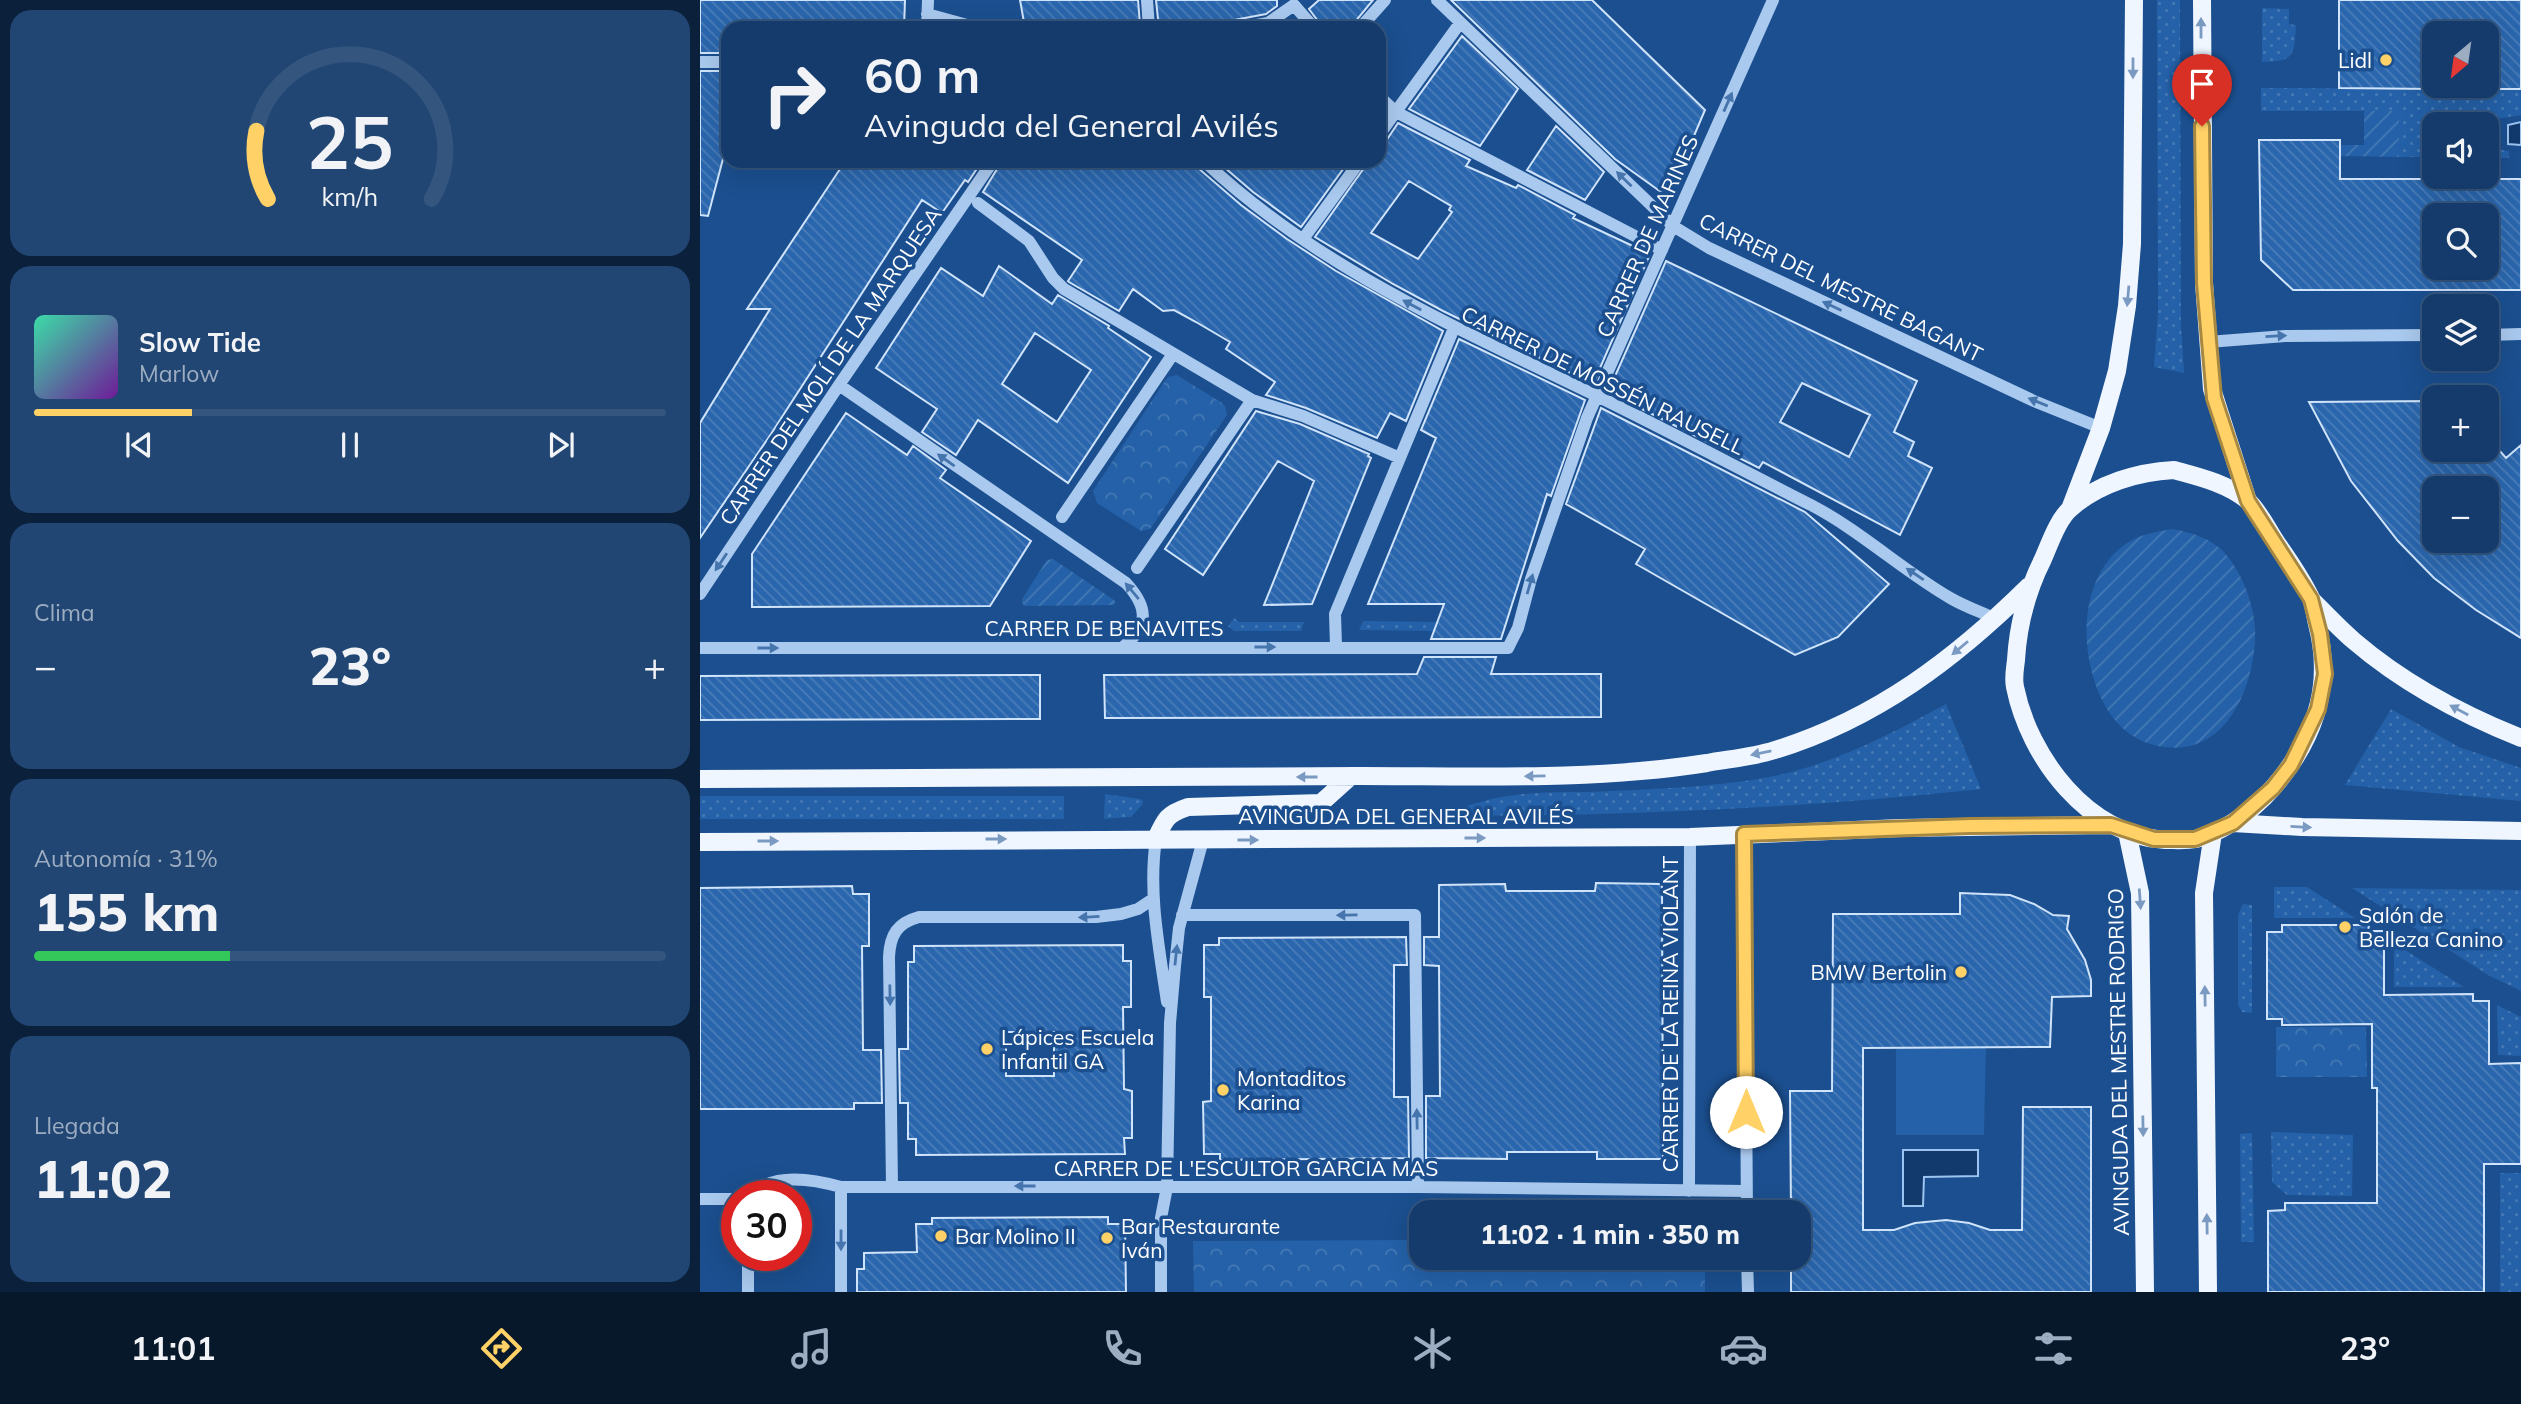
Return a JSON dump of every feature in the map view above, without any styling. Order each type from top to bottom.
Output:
[{"type":"main road","points":[[2134,0],[2132,244],[2127,306],[2119,359],[2101,428],[2070,509],[2029,586],[2019,626],[2014,684],[2033,739],[2063,785],[2086,807],[2119,828],[2154,839],[2178,840],[2195,839],[2233,823],[2273,788],[2291,765],[2318,709],[2325,674],[2320,634],[2311,599]]},
{"type":"main road","points":[[2202,0],[2201,183],[2208,342],[2214,398],[2248,501],[2311,599],[2352,639],[2400,676],[2481,722],[2521,738]]},
{"type":"main road","points":[[2070,509],[2105,486],[2146,472],[2174,470],[2213,480],[2248,501]]},
{"type":"main road","name":"AVINGUDA DEL GENERAL AVILÉS","points":[[700,779],[1532,776],[1672,768],[1773,751],[1831,730],[1877,707],[1931,672],[1996,619],[2029,586]]},
{"type":"main road","points":[[1156,839],[1164,821],[1172,812],[1188,807],[1321,803],[1351,776]]},
{"type":"main road","points":[[2233,823],[2521,831]]},
{"type":"main road","name":"AVINGUDA DEL GENERAL AVILÉS","points":[[700,842],[1690,837],[1913,828],[2119,828]]},
{"type":"main road","name":"AVINGUDA DEL MESTRE RODRIGO","points":[[2119,828],[2140,893],[2145,1292]]},
{"type":"main road","points":[[2208,1292],[2204,892],[2213,833]]},
{"type":"street","points":[[927,21],[928,0]]},
{"type":"street","points":[[1147,0],[1148,21]]},
{"type":"street","points":[[1366,21],[1385,0]]},
{"type":"street","name":"CARRER DEL MESTRE BAGANT","points":[[1437,0],[1673,226],[1709,248],[2034,401],[2101,428]]},
{"type":"street","name":"CARRER DE MARINES","points":[[1508,648],[1518,628],[1531,579],[1596,395],[1773,0]]},
{"type":"street","points":[[1271,21],[1294,5],[1308,21]]},
{"type":"street","points":[[927,14],[952,21]]},
{"type":"street","points":[[1386,126],[1460,23]]},
{"type":"street","points":[[700,62],[721,62]]},
{"type":"street","points":[[1386,103],[1396,112],[1662,250]]},
{"type":"street","name":"CARRER DEL MOLÍ DE LA MARQUESA","points":[[700,594],[988,168]]},
{"type":"street","name":"CARRER DE MOSSÉN RAUSELL","points":[[1211,168],[1228,184],[1358,276],[1815,508],[1952,598],[1996,619]]},
{"type":"street","points":[[1303,239],[1355,168]]},
{"type":"street","points":[[978,203],[1028,241],[1052,278],[1064,289],[1252,400],[1321,422],[1400,458]]},
{"type":"street","points":[[1336,646],[1335,614],[1454,327]]},
{"type":"street","points":[[2499,335],[2521,334]]},
{"type":"street","points":[[2208,342],[2286,336],[2422,335]]},
{"type":"street","points":[[1062,517],[1173,354]]},
{"type":"street","points":[[839,385],[1126,583],[1142,605],[1143,616],[1134,637],[1122,648]]},
{"type":"street","points":[[1137,568],[1252,400]]},
{"type":"street","name":"CARRER DE BENAVITES","points":[[700,648],[1508,648]]},
{"type":"street","points":[[1744,834],[1746,1200]]},
{"type":"street","name":"CARRER DE LA REINA VIOLANT","points":[[1689,1191],[1690,837]]},
{"type":"street","points":[[1156,839],[1153,899],[1170,1023]]},
{"type":"street","points":[[1161,1292],[1161,1218],[1167,1187],[1170,1023],[1179,928],[1203,840]]},
{"type":"street","points":[[892,1186],[889,957],[890,942],[896,929],[905,921],[919,917],[1079,918],[1121,914],[1142,908],[1153,899]]},
{"type":"street","points":[[1182,915],[1415,915],[1418,1187]]},
{"type":"street","name":"CARRER DE L'ESCULTOR GARCIA MAS","points":[[812,1182],[841,1188],[1418,1187],[1746,1191]]},
{"type":"street","points":[[841,1188],[841,1292]]},
{"type":"street","points":[[700,1199],[721,1199]]},
{"type":"street","points":[[1747,1270],[1748,1292]]},
{"type":"street","points":[[748,1271],[748,1292]]},
{"type":"green space","points":[[2157,0],[2180,0],[2181,324],[2184,373],[2154,367],[2158,312]]},
{"type":"green space","points":[[2262,8],[2289,9],[2289,24],[2296,25],[2293,50],[2287,58],[2262,62]]},
{"type":"green space","points":[[2261,88],[2422,89],[2422,98],[2499,98],[2499,89],[2521,89],[2521,115],[2499,119],[2499,112],[2422,112],[2422,157],[2399,157],[2398,111],[2261,111]]},
{"type":"green space","points":[[2364,111],[2399,111],[2399,157],[2340,156],[2340,145],[2364,145]]},
{"type":"green space","points":[[2499,150],[2509,151],[2509,158],[2499,158]]},
{"type":"green space","points":[[1177,375],[1222,403],[1227,415],[1153,525],[1150,529],[1141,531],[1097,503],[1093,491],[1165,381],[1168,377]]},
{"type":"green space","points":[[2172,529],[2200,536],[2224,552],[2238,571],[2248,594],[2255,629],[2253,661],[2247,682],[2228,720],[2215,734],[2198,744],[2177,748],[2142,741],[2131,735],[2113,718],[2106,708],[2092,673],[2087,638],[2087,620],[2095,585],[2113,555],[2137,537]]},
{"type":"green space","points":[[1053,559],[1116,603],[1025,606],[1022,599],[1047,560]]},
{"type":"green space","points":[[1234,618],[1239,622],[1304,622],[1301,631],[1234,631],[1228,626]]},
{"type":"green space","points":[[1363,621],[1437,622],[1433,631],[1359,630]]},
{"type":"green space","points":[[1946,704],[1981,789],[1843,802],[1704,810],[1427,816],[1515,795],[1679,788],[1769,777],[1838,757]]},
{"type":"green space","points":[[2391,709],[2459,747],[2521,768],[2521,801],[2345,785]]},
{"type":"green space","points":[[1105,794],[1143,801],[1131,817],[1104,819]]},
{"type":"green space","points":[[700,796],[1064,796],[1064,819],[700,819]]},
{"type":"green space","points":[[2274,887],[2307,887],[2355,918],[2274,918]]},
{"type":"green space","points":[[2352,888],[2521,890],[2521,991],[2488,975]]},
{"type":"green space","points":[[2243,904],[2252,905],[2252,1013],[2242,1012],[2238,1005],[2238,915]]},
{"type":"green space","points":[[2394,943],[2464,987],[2394,987]]},
{"type":"green space","points":[[2497,1005],[2521,1017],[2521,1056],[2498,1055]]},
{"type":"green space","points":[[2276,1027],[2366,1027],[2367,1077],[2276,1077]]},
{"type":"green space","points":[[1986,1047],[1984,1135],[1896,1135],[1896,1048]]},
{"type":"green space","points":[[2271,1132],[2353,1135],[2352,1196],[2287,1195],[2272,1182]]},
{"type":"green space","points":[[2252,1133],[2254,1242],[2241,1242],[2240,1134]]},
{"type":"green space","points":[[2500,1173],[2521,1173],[2521,1292],[2500,1292]]},
{"type":"green space","points":[[1409,1240],[1409,1270],[1705,1270],[1705,1292],[1194,1292],[1193,1241]]},
{"type":"shaded area","points":[[2521,122],[2521,145],[2508,144],[2508,125]]},
{"type":"shaded area","points":[[1903,1150],[1978,1150],[1978,1176],[1924,1177],[1923,1206],[1903,1206]]},
{"type":"building","points":[[700,0],[905,0],[904,21],[721,21],[721,53],[700,53]]},
{"type":"building","points":[[1020,0],[1138,0],[1140,21],[1024,21]]},
{"type":"building","points":[[1156,0],[1277,0],[1277,6],[1266,14],[1229,21],[1158,21]]},
{"type":"building","points":[[1319,0],[1373,0],[1356,21],[1318,21],[1309,9]]},
{"type":"building","points":[[1451,0],[1592,0],[1705,110],[1668,197],[1615,159]]},
{"type":"building","name":"Lidl","points":[[2339,0],[2521,0],[2521,89],[2499,89],[2499,21],[2422,21],[2422,89],[2339,88]]},
{"type":"building","points":[[1462,36],[1518,89],[1480,146],[1409,109]]},
{"type":"building","points":[[700,71],[721,71],[721,166],[708,216],[700,215]]},
{"type":"building","points":[[1398,123],[1470,160],[1466,166],[1516,188],[1518,185],[1575,215],[1573,218],[1650,254],[1593,384],[1443,311],[1315,237],[1364,168],[1386,168],[1386,141]],"holes":[[[1409,181],[1451,206],[1449,210],[1452,212],[1418,259],[1371,233]]]},
{"type":"building","points":[[1556,126],[1604,172],[1585,200],[1527,170]]},
{"type":"building","points":[[2259,140],[2340,140],[2340,179],[2422,179],[2422,189],[2499,189],[2499,179],[2521,179],[2521,290],[2293,290],[2261,260]]},
{"type":"building","points":[[841,168],[977,168],[968,182],[965,180],[942,213],[922,200],[771,434],[700,538],[700,423],[770,309],[747,309]]},
{"type":"building","points":[[998,168],[1198,168],[1241,205],[1287,239],[1336,271],[1443,331],[1406,421],[1390,413],[1377,438],[1306,408],[1266,395],[1275,382],[1226,349],[1230,342],[1196,322],[1174,310],[1163,311],[1133,289],[1119,311],[1069,282],[1082,260],[983,192]]},
{"type":"building","points":[[1225,168],[1344,168],[1301,227]]},
{"type":"building","points":[[1666,261],[1917,381],[1894,432],[1914,442],[1908,456],[1932,468],[1900,535],[1763,462],[1759,468],[1608,392]],"holes":[[[1802,383],[1870,415],[1849,457],[1780,422]]]},
{"type":"building","points":[[999,266],[1052,304],[1058,295],[1109,326],[1108,328],[1151,357],[1068,483],[978,420],[956,455],[922,432],[937,409],[876,368],[941,268],[983,296]],"holes":[[[1035,333],[1091,370],[1057,422],[1002,384]]]},
{"type":"building","points":[[1459,339],[1585,400],[1551,496],[1547,494],[1501,639],[1431,639],[1444,604],[1368,604],[1436,438],[1421,430]]},
{"type":"building","points":[[2422,401],[2422,462],[2499,462],[2499,450],[2506,458],[2521,445],[2521,638],[2476,610],[2434,578],[2398,541],[2351,481],[2309,402]]},
{"type":"building","points":[[1601,408],[1805,512],[1889,584],[1838,637],[1795,655],[1636,564],[1645,549],[1566,504]]},
{"type":"building","points":[[1256,411],[1300,424],[1369,454],[1371,458],[1312,604],[1264,605],[1314,481],[1278,461],[1203,575],[1165,549]]},
{"type":"building","points":[[846,413],[907,455],[913,446],[946,470],[940,478],[1031,541],[990,606],[752,607],[752,554]]},
{"type":"building","points":[[1424,657],[1496,657],[1491,674],[1601,674],[1601,717],[1105,718],[1104,675],[1417,674]]},
{"type":"building","points":[[1040,675],[1040,719],[700,720],[700,676]]},
{"type":"building","points":[[1596,883],[1662,884],[1663,1159],[1597,1159],[1597,1152],[1507,1152],[1507,1159],[1426,1158],[1426,1096],[1440,1096],[1439,966],[1424,965],[1424,937],[1439,937],[1439,885],[1505,884],[1506,891],[1595,891]]},
{"type":"building","points":[[852,886],[853,894],[869,894],[869,946],[862,946],[863,1050],[881,1050],[882,1103],[854,1103],[854,1109],[700,1109],[700,888]]},
{"type":"building","points":[[1960,893],[2010,895],[2053,915],[2069,916],[2067,929],[2085,960],[2091,980],[2091,996],[2052,997],[2050,1047],[1863,1048],[1863,1230],[1894,1230],[1915,1223],[1946,1220],[1969,1223],[1990,1230],[2022,1230],[2023,1107],[2091,1107],[2091,1292],[1791,1292],[1791,1270],[1811,1270],[1811,1200],[1791,1200],[1790,1091],[1832,1091],[1833,914],[1960,914]]},
{"type":"building","points":[[2282,925],[2369,925],[2368,931],[2384,931],[2384,995],[2473,994],[2473,1001],[2489,1001],[2489,1064],[2521,1063],[2521,1164],[2484,1164],[2484,1292],[2268,1292],[2268,1211],[2285,1210],[2285,1203],[2377,1203],[2377,1088],[2372,1088],[2372,1024],[2282,1025],[2282,1019],[2267,1019],[2267,932],[2282,932]]},
{"type":"building","points":[[1406,937],[1407,965],[1394,965],[1394,1097],[1408,1097],[1409,1158],[1220,1160],[1220,1154],[1204,1154],[1203,1102],[1211,1101],[1211,997],[1204,997],[1204,945],[1219,945],[1219,938]]},
{"type":"building","points":[[1123,945],[1123,961],[1131,961],[1131,1007],[1123,1007],[1124,1089],[1132,1091],[1132,1138],[1124,1138],[1125,1154],[916,1155],[916,1139],[908,1139],[908,1103],[900,1103],[899,1049],[908,1049],[908,962],[914,962],[914,946]],"holes":[[[1006,1032],[1054,1032],[1054,1076],[1006,1076]]]},
{"type":"building","points":[[1108,1217],[1108,1224],[1125,1224],[1126,1292],[857,1292],[857,1269],[864,1269],[864,1253],[917,1252],[916,1224],[932,1224],[932,1218]]},
{"type":"place","name":"Lidl","points":[[2386,60]]},
{"type":"place","name":"Salón de Belleza Canino","points":[[2345,927]]},
{"type":"place","name":"BMW Bertolin","points":[[1961,972]]},
{"type":"place","name":"Lápices Escuela Infantil GA","points":[[987,1049]]},
{"type":"place","name":"Montaditos Karina","points":[[1223,1090]]},
{"type":"place","name":"Bar Molino II","points":[[941,1236]]},
{"type":"place","name":"Bar Restaurante Iván","points":[[1107,1238]]},
{"type":"route","points":[[1746,1112],[1744,834],[1970,826],[2111,825],[2154,839],[2195,839],[2233,823],[2273,788],[2291,765],[2306,738],[2318,709],[2325,674],[2320,634],[2311,599],[2248,501],[2212,389],[2204,283],[2202,126]]}]
